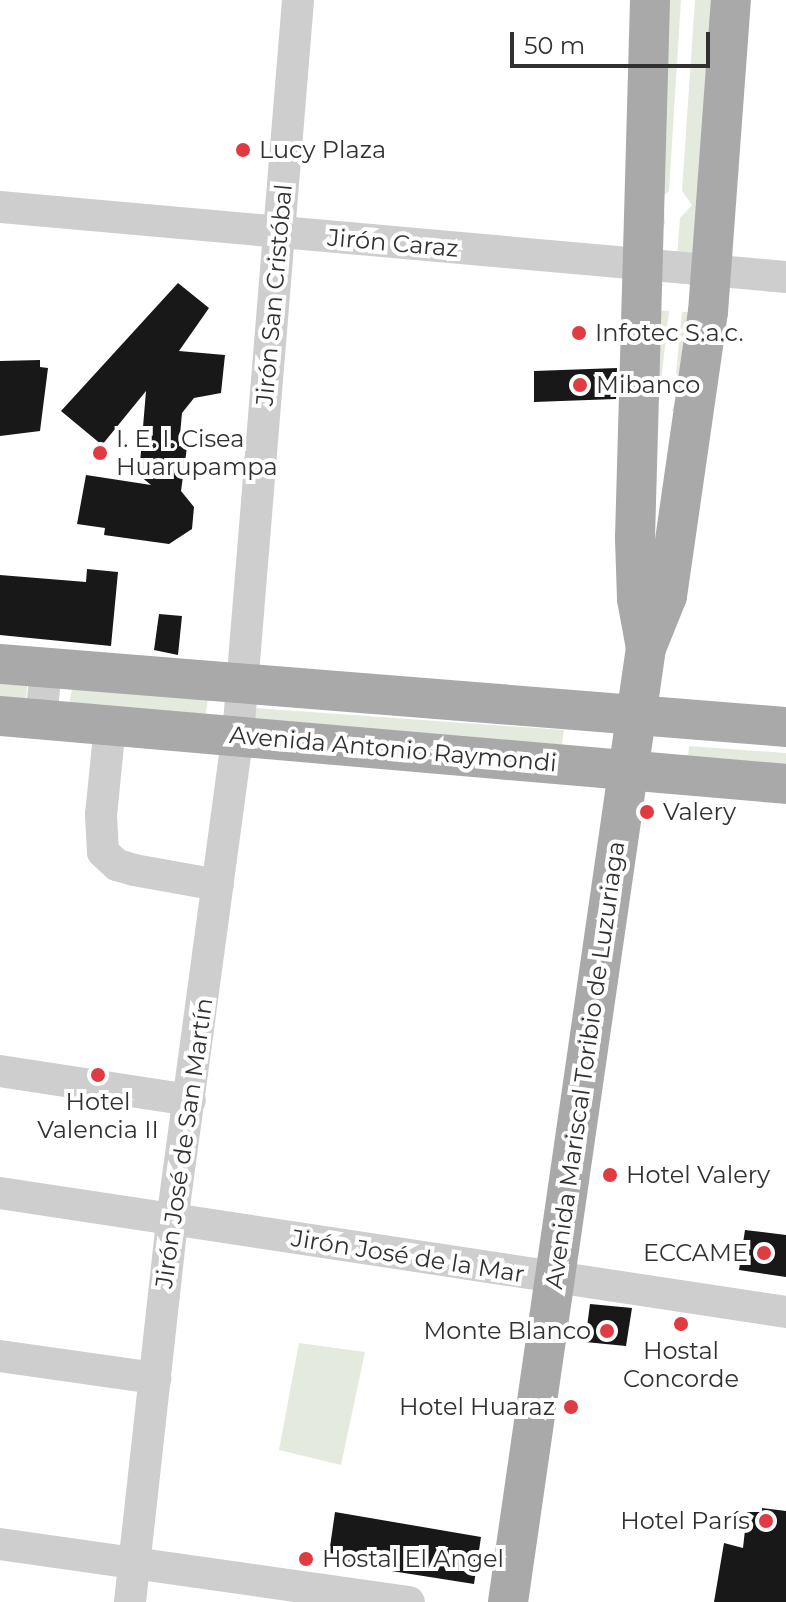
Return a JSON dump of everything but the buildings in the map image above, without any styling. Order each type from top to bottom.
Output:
[{"type":"main road","points":[[646,648],[637,599],[635,538],[650,0]]},
{"type":"main road","points":[[646,648],[667,596],[713,270],[731,0]]},
{"type":"main road","name":"Avenida Mariscal Toribio de Luzuriaga","points":[[508,1602],[646,648]]},
{"type":"main road","points":[[0,664],[638,719],[786,727]]},
{"type":"main road","name":"Avenida Antonio Raymondi","points":[[0,716],[786,784]]},
{"type":"street","name":"Jirón San Cristóbal","points":[[243,685],[298,0]]},
{"type":"street","name":"Jirón Caraz","points":[[0,207],[786,277]]},
{"type":"street","points":[[41,719],[46,669]]},
{"type":"street","name":"Jirón José de San Martín","points":[[130,1602],[137,1564],[172,1221],[243,685]]},
{"type":"street","points":[[110,725],[101,815],[103,852],[117,865],[134,870],[218,885]]},
{"type":"street","points":[[0,1071],[190,1100]]},
{"type":"street","name":"Jirón José de la Mar","points":[[0,1193],[553,1280],[786,1312]]},
{"type":"street","points":[[0,1356],[155,1378]]},
{"type":"street","points":[[0,1544],[409,1602]]},
{"type":"shaded area","points":[[654,0],[681,0],[669,191],[663,196],[665,224],[643,249]]},
{"type":"shaded area","points":[[695,0],[724,0],[713,258],[677,256],[680,218],[692,205],[682,191]]},
{"type":"shaded area","points":[[643,310],[669,311],[658,408]]},
{"type":"shaded area","points":[[682,312],[706,312],[691,412],[672,411],[682,380],[676,373]]},
{"type":"shaded area","points":[[0,684],[27,686],[25,712],[0,710]]},
{"type":"shaded area","points":[[73,684],[208,699],[204,723],[68,711]]},
{"type":"shaded area","points":[[255,708],[564,730],[560,758],[253,726]]},
{"type":"shaded area","points":[[689,746],[786,753],[786,780],[687,772]]},
{"type":"shaded area","points":[[299,1343],[365,1352],[341,1465],[279,1450]]},
{"type":"place","name":"Lucy Plaza","points":[[243,150]]},
{"type":"place","name":"Infotec S.a.c.","points":[[579,333]]},
{"type":"place","name":"Mibanco","points":[[580,385]]},
{"type":"place","name":"I. E. I. Cisea Huarupampa","points":[[100,453]]},
{"type":"place","name":"Valery","points":[[647,812]]},
{"type":"place","name":"Hotel Valencia II","points":[[98,1075]]},
{"type":"place","name":"Hotel Valery","points":[[610,1175]]},
{"type":"place","name":"ECCAME","points":[[764,1253]]},
{"type":"place","name":"Hostal Concorde","points":[[681,1324]]},
{"type":"place","name":"Monte Blanco","points":[[607,1331]]},
{"type":"place","name":"Hotel Huaraz","points":[[571,1407]]},
{"type":"place","name":"Hotel París","points":[[766,1521]]},
{"type":"place","name":"Hostal El Angel","points":[[306,1559]]}]
